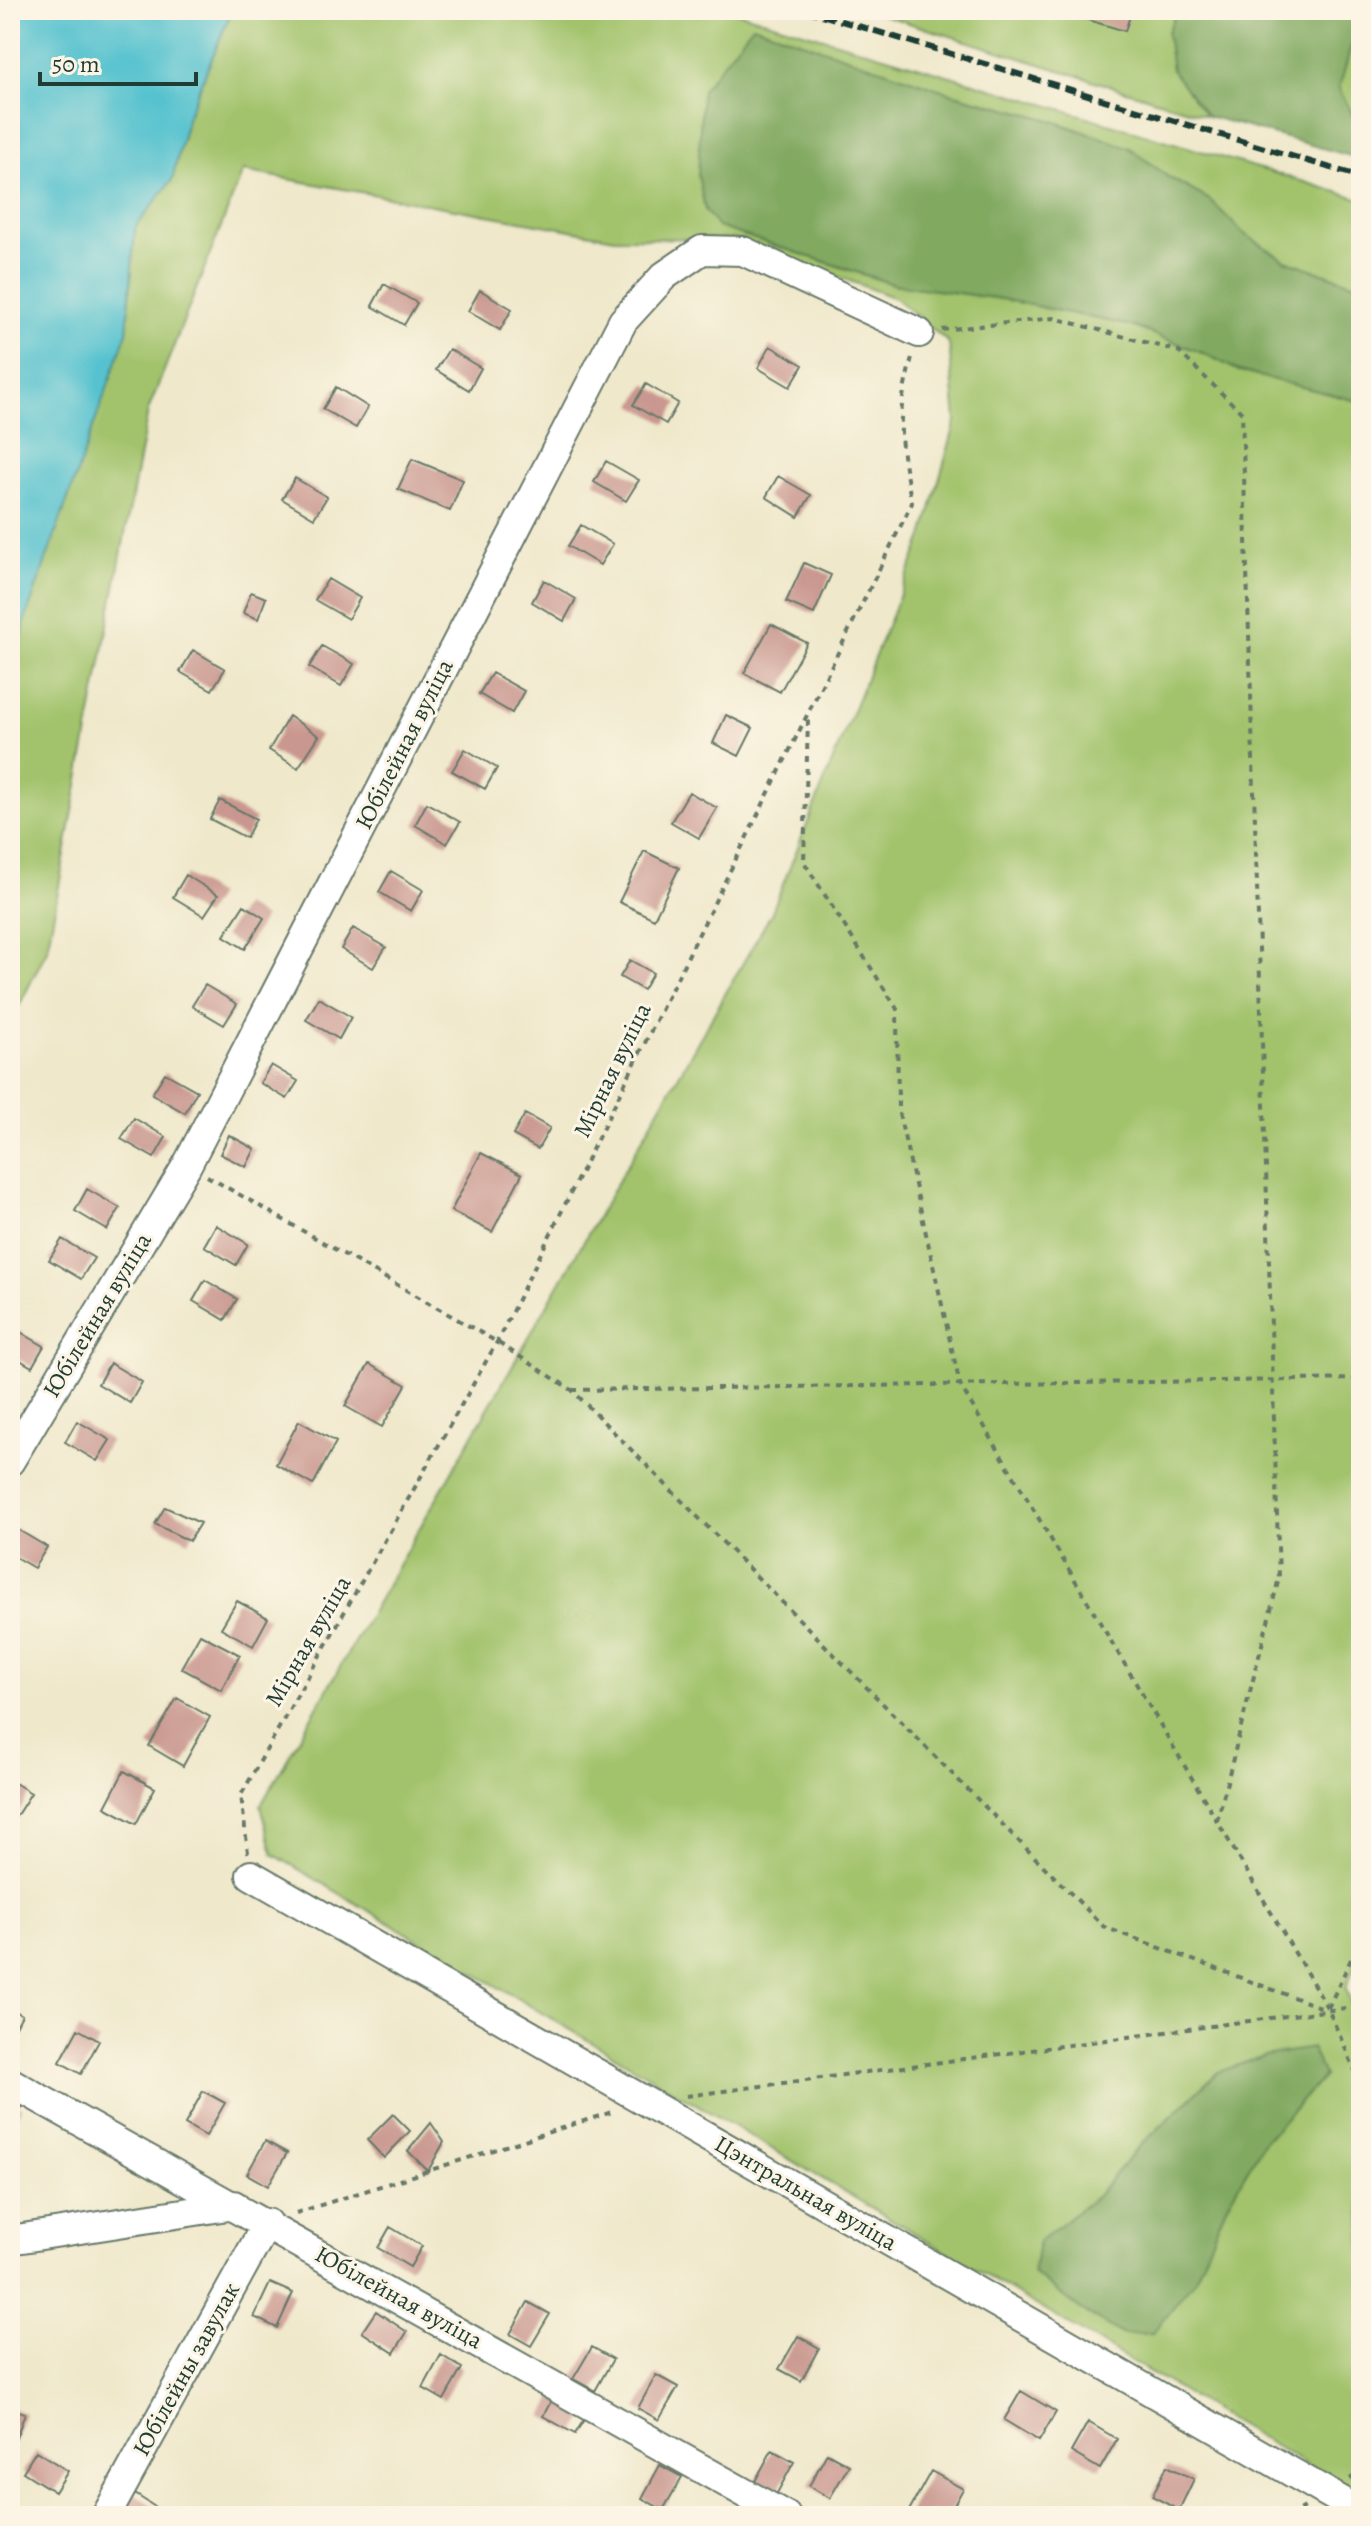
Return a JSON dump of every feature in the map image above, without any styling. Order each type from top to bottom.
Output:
[{"type":"street","name":"Юбілейная вуліца","points":[[10,1461],[187,1165],[623,321],[664,276],[702,250],[743,251],[919,333]]},
{"type":"street","name":"Цэнтральная вуліца","points":[[251,1875],[1361,2512]]},
{"type":"street","name":"Юбілейная вуліца","points":[[10,2082],[786,2516]]},
{"type":"street","points":[[10,2240],[234,2205]]},
{"type":"street","name":"Юбілейны завулак","points":[[106,2516],[267,2223]]},
{"type":"path","points":[[919,333],[1054,318],[1178,351],[1242,413],[1279,1578],[1217,1821]]},
{"type":"path","name":"Мірная вуліца","points":[[251,1875],[241,1795],[497,1342],[912,503],[899,443],[903,389],[919,333]]},
{"type":"path","points":[[808,715],[804,862],[897,1009],[898,1109],[960,1385],[1328,2009],[1361,2084]]},
{"type":"path","points":[[187,1165],[497,1342],[572,1390],[1104,1927],[1328,2009]]},
{"type":"path","points":[[572,1390],[1361,1379]]},
{"type":"path","points":[[1328,2009],[1361,1938]]},
{"type":"path","points":[[267,2223],[646,2101],[1361,2006]]},
{"type":"green space","points":[[232,10],[730,10],[1361,199],[1361,286],[1285,260],[1243,233],[1210,200],[1168,177],[1130,148],[1047,119],[954,94],[753,26],[718,227],[893,284],[1001,299],[1132,326],[1208,355],[1239,371],[1361,402],[1361,1947],[1346,1989],[1351,2004],[1361,2003],[1361,2497],[273,1854],[261,1805],[771,914],[923,537],[956,421],[949,343],[895,298],[738,239],[615,238],[243,171],[148,411],[47,950],[10,1024],[10,473],[127,332],[135,228],[172,180],[188,115]],"holes":[[[1218,2072],[1324,2076],[1264,2142],[1226,2206],[1124,2335],[1081,2310],[1033,2273],[1038,2243],[1097,2196],[1136,2150]]]},
{"type":"green space","points":[[867,10],[1177,10],[1171,27],[1170,55],[1180,79],[1207,116]]},
{"type":"green space","points":[[1177,10],[1361,10],[1361,35],[1352,43],[1339,89],[1361,130],[1361,159],[1207,116],[1172,70],[1167,33]]},
{"type":"green space","points":[[753,25],[954,94],[1047,119],[1130,148],[1168,177],[1210,200],[1243,233],[1285,260],[1361,286],[1361,402],[1239,371],[1208,355],[1132,326],[1001,299],[893,284],[718,227],[705,210],[698,175],[702,90]]},
{"type":"green space","points":[[1361,35],[1361,130],[1339,89],[1352,43]]},
{"type":"green space","points":[[1311,2048],[1324,2076],[1264,2142],[1226,2206],[1195,2279],[1153,2333],[1124,2335],[1081,2310],[1033,2273],[1038,2242],[1097,2196],[1136,2150],[1218,2072],[1264,2056]]},
{"type":"water","points":[[10,10],[232,10],[188,115],[172,180],[135,228],[127,332],[26,617],[10,693]]},
{"type":"building","points":[[1077,10],[1132,10],[1125,31],[1075,16]]},
{"type":"building","points":[[384,284],[417,303],[404,325],[372,306]]},
{"type":"building","points":[[480,290],[512,309],[500,330],[468,311]]},
{"type":"building","points":[[770,346],[803,365],[790,387],[758,368]]},
{"type":"building","points":[[449,349],[481,368],[469,390],[436,370]]},
{"type":"building","points":[[646,384],[678,403],[666,424],[633,405]]},
{"type":"building","points":[[336,387],[368,407],[356,428],[323,409]]},
{"type":"building","points":[[412,459],[463,480],[450,511],[398,489]]},
{"type":"building","points":[[606,461],[639,480],[626,501],[594,482]]},
{"type":"building","points":[[778,476],[811,495],[798,517],[766,497]]},
{"type":"building","points":[[295,478],[327,497],[314,518],[282,499]]},
{"type":"building","points":[[581,525],[613,544],[600,565],[568,546]]},
{"type":"building","points":[[804,563],[831,575],[814,614],[786,602]]},
{"type":"building","points":[[328,579],[360,598],[348,619],[315,600]]},
{"type":"building","points":[[544,580],[576,599],[564,621],[532,602]]},
{"type":"building","points":[[251,592],[266,598],[258,619],[243,613]]},
{"type":"building","points":[[771,624],[807,643],[780,692],[744,673]]},
{"type":"building","points":[[322,646],[354,664],[341,686],[309,667]]},
{"type":"building","points":[[193,650],[225,669],[212,690],[180,672]]},
{"type":"building","points":[[492,673],[524,691],[512,713],[479,694]]},
{"type":"building","points":[[726,715],[753,728],[739,756],[713,743]]},
{"type":"building","points":[[289,716],[319,736],[298,768],[269,750]]},
{"type":"building","points":[[465,749],[497,768],[485,789],[452,771]]},
{"type":"building","points":[[689,792],[717,808],[699,838],[671,822]]},
{"type":"building","points":[[220,800],[256,819],[246,838],[210,819]]},
{"type":"building","points":[[427,803],[460,822],[447,844],[415,825]]},
{"type":"building","points":[[644,851],[679,868],[654,919],[619,902]]},
{"type":"building","points":[[391,871],[423,890],[411,911],[379,892]]},
{"type":"building","points":[[186,875],[218,895],[204,916],[173,897]]},
{"type":"building","points":[[244,905],[264,918],[245,949],[224,936]]},
{"type":"building","points":[[353,928],[386,947],[373,968],[341,949]]},
{"type":"building","points":[[630,960],[653,973],[643,990],[620,977]]},
{"type":"building","points":[[205,985],[237,1004],[224,1025],[192,1006]]},
{"type":"building","points":[[319,998],[351,1017],[339,1039],[306,1020]]},
{"type":"building","points":[[271,1065],[298,1081],[287,1099],[260,1083]]},
{"type":"building","points":[[165,1073],[197,1091],[185,1113],[152,1094]]},
{"type":"building","points":[[525,1114],[550,1128],[538,1149],[513,1135]]},
{"type":"building","points":[[134,1118],[166,1137],[154,1158],[121,1139]]},
{"type":"building","points":[[229,1135],[255,1149],[246,1167],[220,1154]]},
{"type":"building","points":[[481,1153],[522,1174],[492,1232],[451,1211]]},
{"type":"building","points":[[87,1189],[120,1208],[107,1230],[75,1211]]},
{"type":"building","points":[[216,1225],[248,1244],[236,1265],[204,1246]]},
{"type":"building","points":[[62,1239],[94,1258],[81,1279],[49,1260]]},
{"type":"building","points":[[205,1280],[237,1299],[225,1320],[193,1301]]},
{"type":"building","points":[[12,1327],[44,1346],[32,1367],[10,1354]]},
{"type":"building","points":[[110,1363],[142,1382],[130,1403],[98,1384]]},
{"type":"building","points":[[369,1364],[406,1385],[382,1427],[345,1406]]},
{"type":"building","points":[[77,1421],[110,1440],[97,1461],[65,1442]]},
{"type":"building","points":[[299,1421],[336,1442],[313,1485],[276,1464]]},
{"type":"building","points":[[165,1507],[200,1523],[189,1541],[155,1524]]},
{"type":"building","points":[[15,1528],[47,1547],[34,1568],[10,1554],[10,1536]]},
{"type":"building","points":[[237,1601],[268,1618],[253,1646],[221,1628]]},
{"type":"building","points":[[200,1634],[240,1655],[221,1690],[181,1668]]},
{"type":"building","points":[[177,1698],[210,1717],[183,1766],[149,1746]]},
{"type":"building","points":[[124,1771],[155,1788],[136,1824],[105,1807]]},
{"type":"building","points":[[10,1780],[31,1793],[13,1821],[10,1819]]},
{"type":"building","points":[[10,2008],[22,2015],[10,2038]]},
{"type":"building","points":[[78,2029],[99,2041],[81,2074],[60,2062]]},
{"type":"building","points":[[203,2091],[225,2103],[206,2136],[185,2124]]},
{"type":"building","points":[[10,2100],[22,2107],[10,2130]]},
{"type":"building","points":[[393,2114],[410,2131],[384,2158],[367,2140]]},
{"type":"building","points":[[431,2123],[444,2142],[428,2171],[408,2151]]},
{"type":"building","points":[[265,2141],[287,2153],[268,2186],[247,2174]]},
{"type":"building","points":[[390,2227],[422,2246],[410,2267],[378,2248]]},
{"type":"building","points":[[270,2283],[293,2293],[277,2328],[254,2317]]},
{"type":"building","points":[[528,2302],[550,2314],[531,2346],[510,2334]]},
{"type":"building","points":[[376,2311],[407,2332],[394,2353],[362,2332]]},
{"type":"building","points":[[798,2336],[819,2348],[801,2381],[779,2369]]},
{"type":"building","points":[[592,2347],[613,2359],[595,2391],[573,2379]]},
{"type":"building","points":[[441,2355],[462,2368],[444,2400],[423,2388]]},
{"type":"building","points":[[656,2375],[678,2387],[659,2420],[638,2408]]},
{"type":"building","points":[[1021,2391],[1056,2412],[1039,2441],[1004,2420]]},
{"type":"building","points":[[555,2394],[588,2413],[575,2434],[543,2416]]},
{"type":"building","points":[[10,2408],[25,2413],[12,2449],[10,2448]]},
{"type":"building","points":[[1088,2422],[1117,2439],[1100,2469],[1071,2452]]},
{"type":"building","points":[[772,2450],[794,2462],[776,2495],[754,2483]]},
{"type":"building","points":[[36,2451],[68,2471],[55,2492],[23,2472]]},
{"type":"building","points":[[827,2453],[849,2465],[830,2498],[809,2486]]},
{"type":"building","points":[[660,2465],[682,2477],[663,2510],[642,2498]]},
{"type":"building","points":[[1167,2466],[1194,2479],[1179,2510],[1152,2496]]},
{"type":"building","points":[[931,2471],[963,2489],[948,2516],[906,2516]]},
{"type":"building","points":[[135,2494],[166,2514],[165,2516],[121,2516]]},
{"type":"railway","points":[[805,10],[1361,177]]}]
